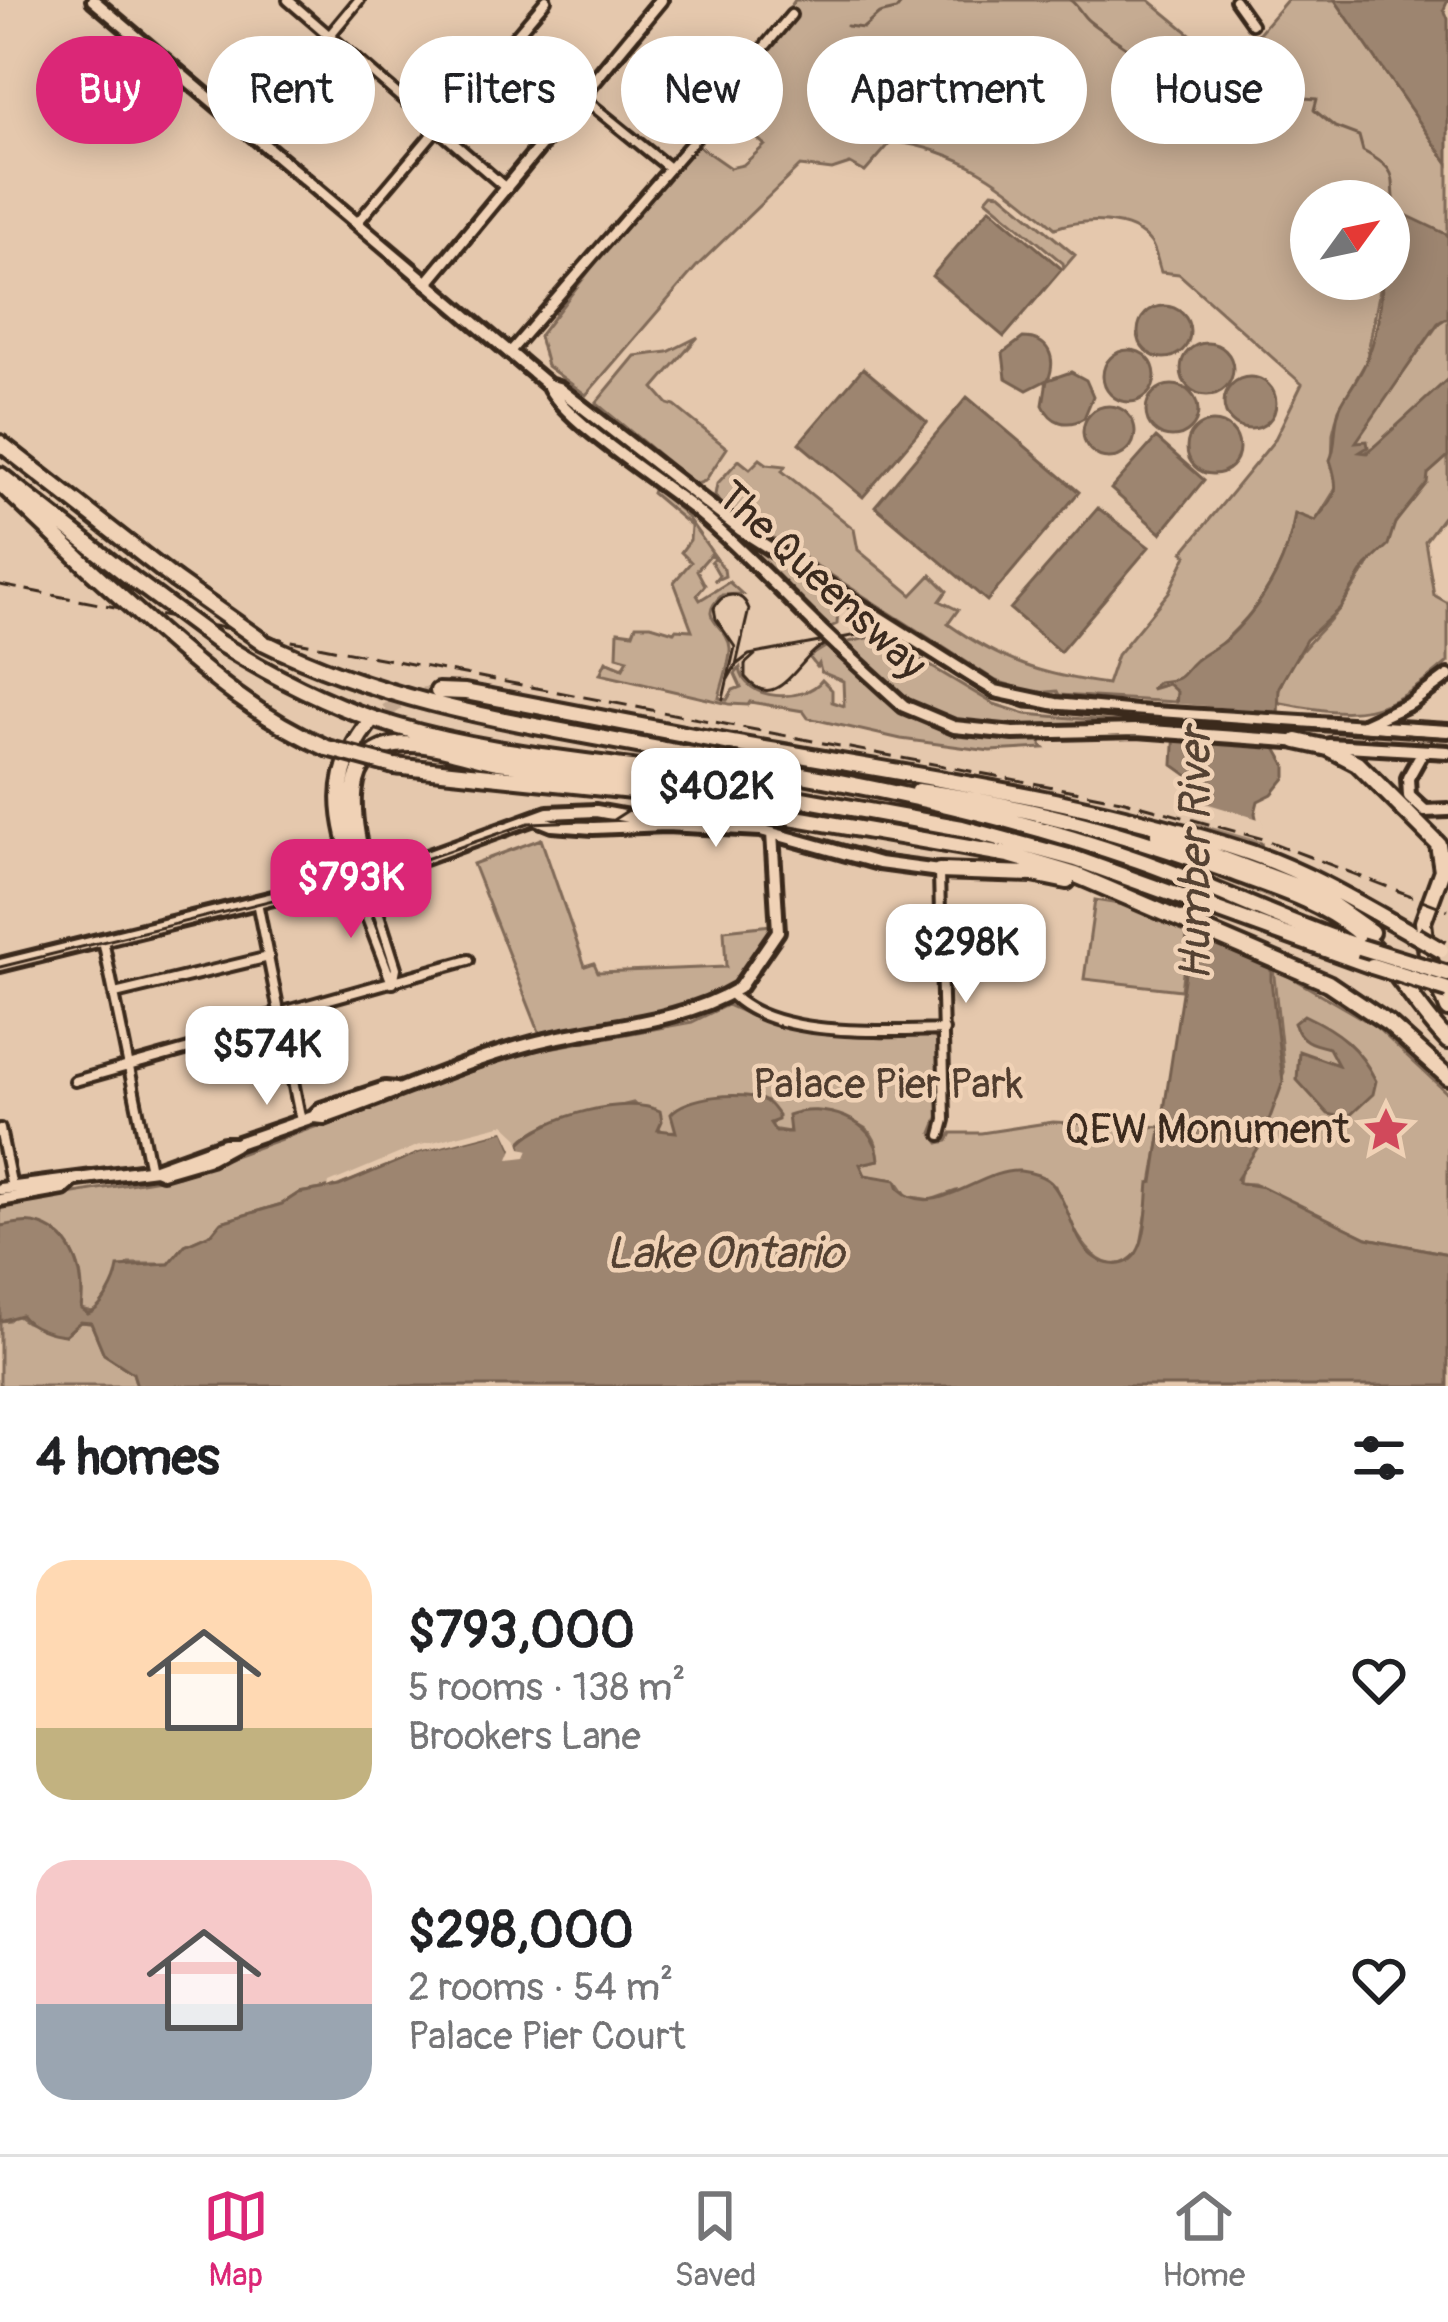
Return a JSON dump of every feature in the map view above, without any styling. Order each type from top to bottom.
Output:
[{"type":"highway","points":[[0,443],[174,579],[263,642],[312,666],[424,704],[709,758],[1016,807],[1253,854],[1420,932],[1445,951]]},
{"type":"highway","points":[[0,479],[93,572],[246,706],[327,748],[394,766],[663,795],[1009,855],[1135,898],[1312,974],[1389,1024],[1448,1077]]},
{"type":"highway","points":[[0,479],[219,643],[292,685],[392,725],[962,828],[1315,940],[1360,947],[1448,974]]},
{"type":"highway","points":[[438,691],[465,692],[1101,814],[1317,900],[1396,969],[1448,1041]]},
{"type":"highway","points":[[313,888],[340,866],[343,767],[353,743],[369,724]]},
{"type":"highway","points":[[1297,741],[1328,748],[1357,763],[1434,837],[1443,857],[1442,870],[1420,932],[1448,1009]]},
{"type":"highway","points":[[362,876],[352,793],[358,773],[382,750],[413,744],[495,761],[653,775]]},
{"type":"highway","points":[[854,783],[1139,860],[1372,966],[1448,990]]},
{"type":"highway","points":[[344,836],[362,876]]},
{"type":"highway","points":[[939,871],[1033,874],[1135,898]]},
{"type":"highway","points":[[1420,932],[1448,877]]},
{"type":"main road","name":"The Queensway","points":[[93,0],[207,96]]},
{"type":"main road","points":[[597,81],[661,0]]},
{"type":"main road","name":"The Queensway","points":[[263,144],[548,385],[558,388],[741,530],[995,691],[1038,702],[1137,712],[1448,731]]},
{"type":"main road","points":[[427,283],[545,144]]},
{"type":"main road","name":"The Queensway","points":[[548,385],[551,394],[576,416],[699,512],[904,706],[954,727],[1013,733],[1137,730],[1448,752]]},
{"type":"main road","points":[[1364,725],[1411,703],[1448,676]]},
{"type":"main road","points":[[1424,751],[1408,778],[1409,796],[1425,811],[1448,810]]},
{"type":"main road","points":[[0,965],[362,876],[537,819],[593,828],[666,825],[772,833],[879,863],[939,871]]},
{"type":"main road","points":[[6,1188],[152,1169],[307,1119],[324,1118],[537,1041],[686,1012],[730,993],[739,988],[777,934],[772,833]]},
{"type":"main road","points":[[0,1200],[63,1189],[72,1181]]},
{"type":"street","points":[[288,0],[328,36]]},
{"type":"street","points":[[330,36],[359,0]]},
{"type":"street","points":[[515,36],[546,0]]},
{"type":"street","points":[[1235,0],[1252,24]]},
{"type":"street","points":[[509,353],[713,118],[791,15]]},
{"type":"street","points":[[375,76],[399,96]]},
{"type":"street","points":[[597,109],[668,167]]},
{"type":"street","points":[[356,224],[424,144]]},
{"type":"street","points":[[455,144],[507,189]]},
{"type":"street","points":[[939,871],[945,1120],[941,1135]]},
{"type":"street","points":[[362,876],[396,968],[392,984]]},
{"type":"street","points":[[257,902],[307,1119]]},
{"type":"street","points":[[103,940],[152,1169]]},
{"type":"street","points":[[116,994],[269,956]]},
{"type":"street","points":[[75,1081],[196,1047],[240,1024],[469,960]]},
{"type":"street","points":[[730,993],[739,1003],[771,1016],[820,1026],[856,1031],[944,1030]]},
{"type":"street","points":[[0,1129],[6,1188]]},
{"type":"green space","points":[[795,0],[1149,0],[1193,36],[1111,36],[1111,144],[1305,144],[1305,36],[1256,36],[1287,0],[1335,0],[1448,163],[1448,235],[1410,221],[1410,180],[1290,180],[1290,300],[1378,300],[1366,362],[1339,409],[1333,433],[1332,468],[1340,482],[1315,522],[1295,514],[1287,549],[1263,596],[1241,624],[1189,672],[1175,702],[1036,693],[996,681],[720,504],[715,495],[717,484],[739,460],[750,469],[760,459],[785,466],[782,471],[854,529],[858,550],[912,595],[931,575],[947,591],[940,601],[958,610],[948,624],[1023,665],[1107,684],[1117,655],[1169,592],[1187,555],[1183,552],[1274,441],[1302,384],[1179,274],[1161,272],[1151,243],[1142,234],[1119,224],[1092,222],[1055,228],[980,171],[940,152],[907,144],[1087,144],[1087,36],[807,36],[807,144],[889,144],[865,172],[850,164],[832,170],[800,166],[696,267],[586,395],[547,366],[539,336],[623,227],[697,145],[730,168],[743,165],[764,144],[783,144],[783,36],[771,36]]},
{"type":"green space","points":[[992,192],[1001,193],[1075,255],[1064,268],[986,199]]},
{"type":"green space","points":[[1448,317],[1448,379],[1388,437],[1363,454],[1356,442],[1362,430]]},
{"type":"green space","points":[[698,337],[654,388],[727,448],[705,481],[695,485],[596,403],[635,356],[668,352]]},
{"type":"green space","points":[[1448,456],[1448,510],[1425,541],[1434,595],[1448,603],[1448,662],[1405,695],[1368,709],[1328,711],[1276,702],[1294,660],[1343,604],[1428,474]]},
{"type":"green space","points":[[654,488],[684,513],[724,569],[725,576],[714,581],[719,575],[711,554],[697,570],[705,585],[697,595],[700,600],[729,582],[742,594],[722,595],[711,610],[730,648],[719,698],[727,700],[741,687],[735,674],[740,668],[752,687],[776,695],[802,693],[822,680],[832,690],[832,702],[844,706],[843,681],[821,672],[809,657],[827,646],[877,691],[923,721],[974,736],[1042,737],[1044,748],[990,751],[901,739],[808,718],[803,711],[750,702],[729,704],[600,674],[606,661],[623,668],[628,659],[617,656],[618,631],[633,633],[636,625],[692,630],[674,582],[691,562],[681,552],[690,540],[691,526],[652,493]]},
{"type":"green space","points":[[706,512],[832,603],[838,611],[837,624],[828,628]]},
{"type":"green space","points":[[872,637],[887,640],[994,704],[1026,714],[1129,723],[1007,726],[944,716],[880,678],[844,643]]},
{"type":"green space","points":[[541,839],[585,966],[594,963],[598,972],[726,967],[724,930],[772,925],[773,931],[745,974],[716,995],[668,1011],[540,1034],[473,864]]},
{"type":"green space","name":"Palace Pier Park","points":[[1095,900],[1125,905],[1188,932],[1181,990],[1084,979]]},
{"type":"green space","points":[[1273,967],[1375,1026],[1448,1094],[1448,1254],[1367,1238],[1254,1184],[1239,1183],[1284,1072]]},
{"type":"green space","name":"Palace Pier Park","points":[[727,1005],[754,1017],[848,1034],[934,1036],[939,1044],[940,1113],[932,1133],[939,1143],[948,1141],[952,1133],[1053,1122],[1162,1127],[1140,1250],[1125,1262],[1098,1259],[1076,1233],[1055,1186],[956,1191],[931,1200],[907,1196],[896,1180],[865,1176],[860,1164],[878,1160],[876,1143],[860,1125],[819,1122],[791,1125],[789,1132],[771,1129],[773,1121],[675,1122],[677,1131],[663,1132],[633,1103],[548,1124],[530,1153],[504,1130],[419,1152],[339,1186],[299,1193],[282,1204],[221,1222],[212,1233],[185,1245],[169,1264],[129,1264],[95,1313],[81,1309],[79,1270],[65,1243],[38,1228],[0,1226],[0,1205],[178,1176],[522,1053],[692,1022]]},
{"type":"green space","points":[[15,1314],[65,1335],[80,1322],[91,1323],[104,1354],[133,1373],[137,1386],[0,1386],[0,1321]]},
{"type":"water","points":[[1335,0],[1448,0],[1444,9],[1448,19],[1448,163]]},
{"type":"water","points":[[990,208],[1062,269],[1004,337],[932,276]]},
{"type":"water","name":"Lake Ontario","points":[[1410,217],[1448,235],[1448,317],[1438,323],[1356,442],[1367,441],[1368,447],[1360,452],[1367,453],[1448,379],[1448,456],[1428,474],[1427,483],[1395,523],[1388,545],[1366,566],[1340,608],[1306,640],[1279,687],[1277,750],[1286,777],[1272,794],[1258,801],[1255,813],[1271,893],[1271,980],[1283,1082],[1261,1142],[1237,1179],[1367,1238],[1448,1254],[1448,1386],[137,1386],[133,1373],[104,1354],[91,1323],[80,1322],[65,1335],[41,1329],[21,1315],[0,1321],[0,1226],[36,1224],[63,1239],[76,1260],[81,1309],[88,1314],[108,1294],[118,1267],[169,1264],[185,1245],[212,1233],[221,1222],[282,1204],[299,1193],[339,1186],[419,1152],[505,1130],[513,1150],[521,1149],[520,1143],[532,1133],[566,1117],[628,1105],[660,1111],[658,1130],[676,1132],[671,1114],[678,1108],[730,1096],[767,1102],[778,1115],[770,1123],[776,1132],[790,1132],[788,1115],[802,1112],[846,1117],[869,1134],[876,1146],[879,1160],[860,1164],[865,1175],[896,1180],[899,1189],[913,1198],[943,1197],[1005,1172],[1038,1175],[1058,1191],[1084,1248],[1111,1264],[1133,1257],[1144,1235],[1185,973],[1199,788],[1173,765],[1177,692],[1168,684],[1151,689],[1158,682],[1181,676],[1241,625],[1280,565],[1295,513],[1315,521],[1332,499],[1336,487],[1330,460],[1338,412],[1363,369],[1381,300],[1410,300]]},
{"type":"water","points":[[1164,306],[1182,314],[1190,332],[1182,350],[1164,358],[1146,350],[1138,332],[1146,314]]},
{"type":"water","points":[[1023,338],[1039,341],[1049,351],[1048,380],[1071,372],[1086,380],[1093,396],[1084,418],[1066,423],[1050,416],[1043,405],[1047,380],[1027,390],[1006,378],[1003,353]]},
{"type":"water","points":[[1207,343],[1225,351],[1233,369],[1225,387],[1207,395],[1189,387],[1181,369],[1189,351]]},
{"type":"water","points":[[1129,350],[1147,358],[1155,376],[1147,394],[1129,402],[1111,394],[1103,376],[1111,358]]},
{"type":"water","points":[[863,368],[927,422],[863,497],[799,443]]},
{"type":"water","points":[[1250,377],[1268,385],[1276,403],[1268,421],[1250,429],[1232,421],[1224,403],[1232,385]]},
{"type":"water","points":[[1172,385],[1190,393],[1198,411],[1190,429],[1172,437],[1154,429],[1146,411],[1154,393]]},
{"type":"water","points":[[967,397],[1079,492],[987,601],[875,506]]},
{"type":"water","points":[[1109,406],[1127,414],[1135,432],[1127,450],[1109,458],[1091,450],[1083,432],[1091,414]]},
{"type":"water","points":[[1213,422],[1231,430],[1239,448],[1231,466],[1213,474],[1195,466],[1187,448],[1195,430]]},
{"type":"water","points":[[1156,438],[1204,480],[1161,533],[1111,489]]},
{"type":"water","points":[[1098,508],[1149,547],[1060,652],[1010,609]]},
{"type":"water","points":[[1304,1015],[1346,1041],[1376,1081],[1373,1094],[1347,1118],[1328,1114],[1297,1080],[1299,1051],[1338,1065],[1329,1048],[1299,1034],[1294,1023]]},
{"type":"pier","points":[[1169,703],[1282,712],[1283,748],[1169,739]]},
{"type":"pier","points":[[1192,799],[1262,820],[1263,842],[1187,820]]},
{"type":"pier","points":[[1184,864],[1277,902],[1279,970],[1182,928]]},
{"type":"pier","points":[[504,1124],[518,1137],[521,1148],[529,1150],[526,1157],[509,1159],[513,1149],[504,1130],[419,1152],[328,1188],[329,1183],[417,1146]]},
{"type":"waterway","points":[[847,26],[863,28],[879,14],[896,10],[904,0]]},
{"type":"waterway","points":[[1070,0],[1086,19],[1111,36]]},
{"type":"waterway","points":[[1305,98],[1317,99],[1314,110],[1335,127],[1359,136],[1363,151],[1385,166],[1392,180]]},
{"type":"tunnel","points":[[369,723],[404,699],[438,691]]},
{"type":"tram line","points":[[723,699],[735,647],[714,608],[733,595],[749,609],[735,669]]},
{"type":"tram line","points":[[728,679],[749,655],[879,631],[996,698],[1026,708],[1448,738]]},
{"type":"tram line","points":[[755,655],[745,664],[745,677],[768,691],[788,680],[826,644]]},
{"type":"tram line","points":[[0,967],[391,871],[529,823],[613,820],[644,800]]},
{"type":"railway","points":[[0,585],[1121,800],[1263,839],[1448,910]]},
{"type":"place","name":"QEW Monument","points":[[1386,1130]]},
{"type":"water label","name":"Humber River","points":[[1196,854]]}]
